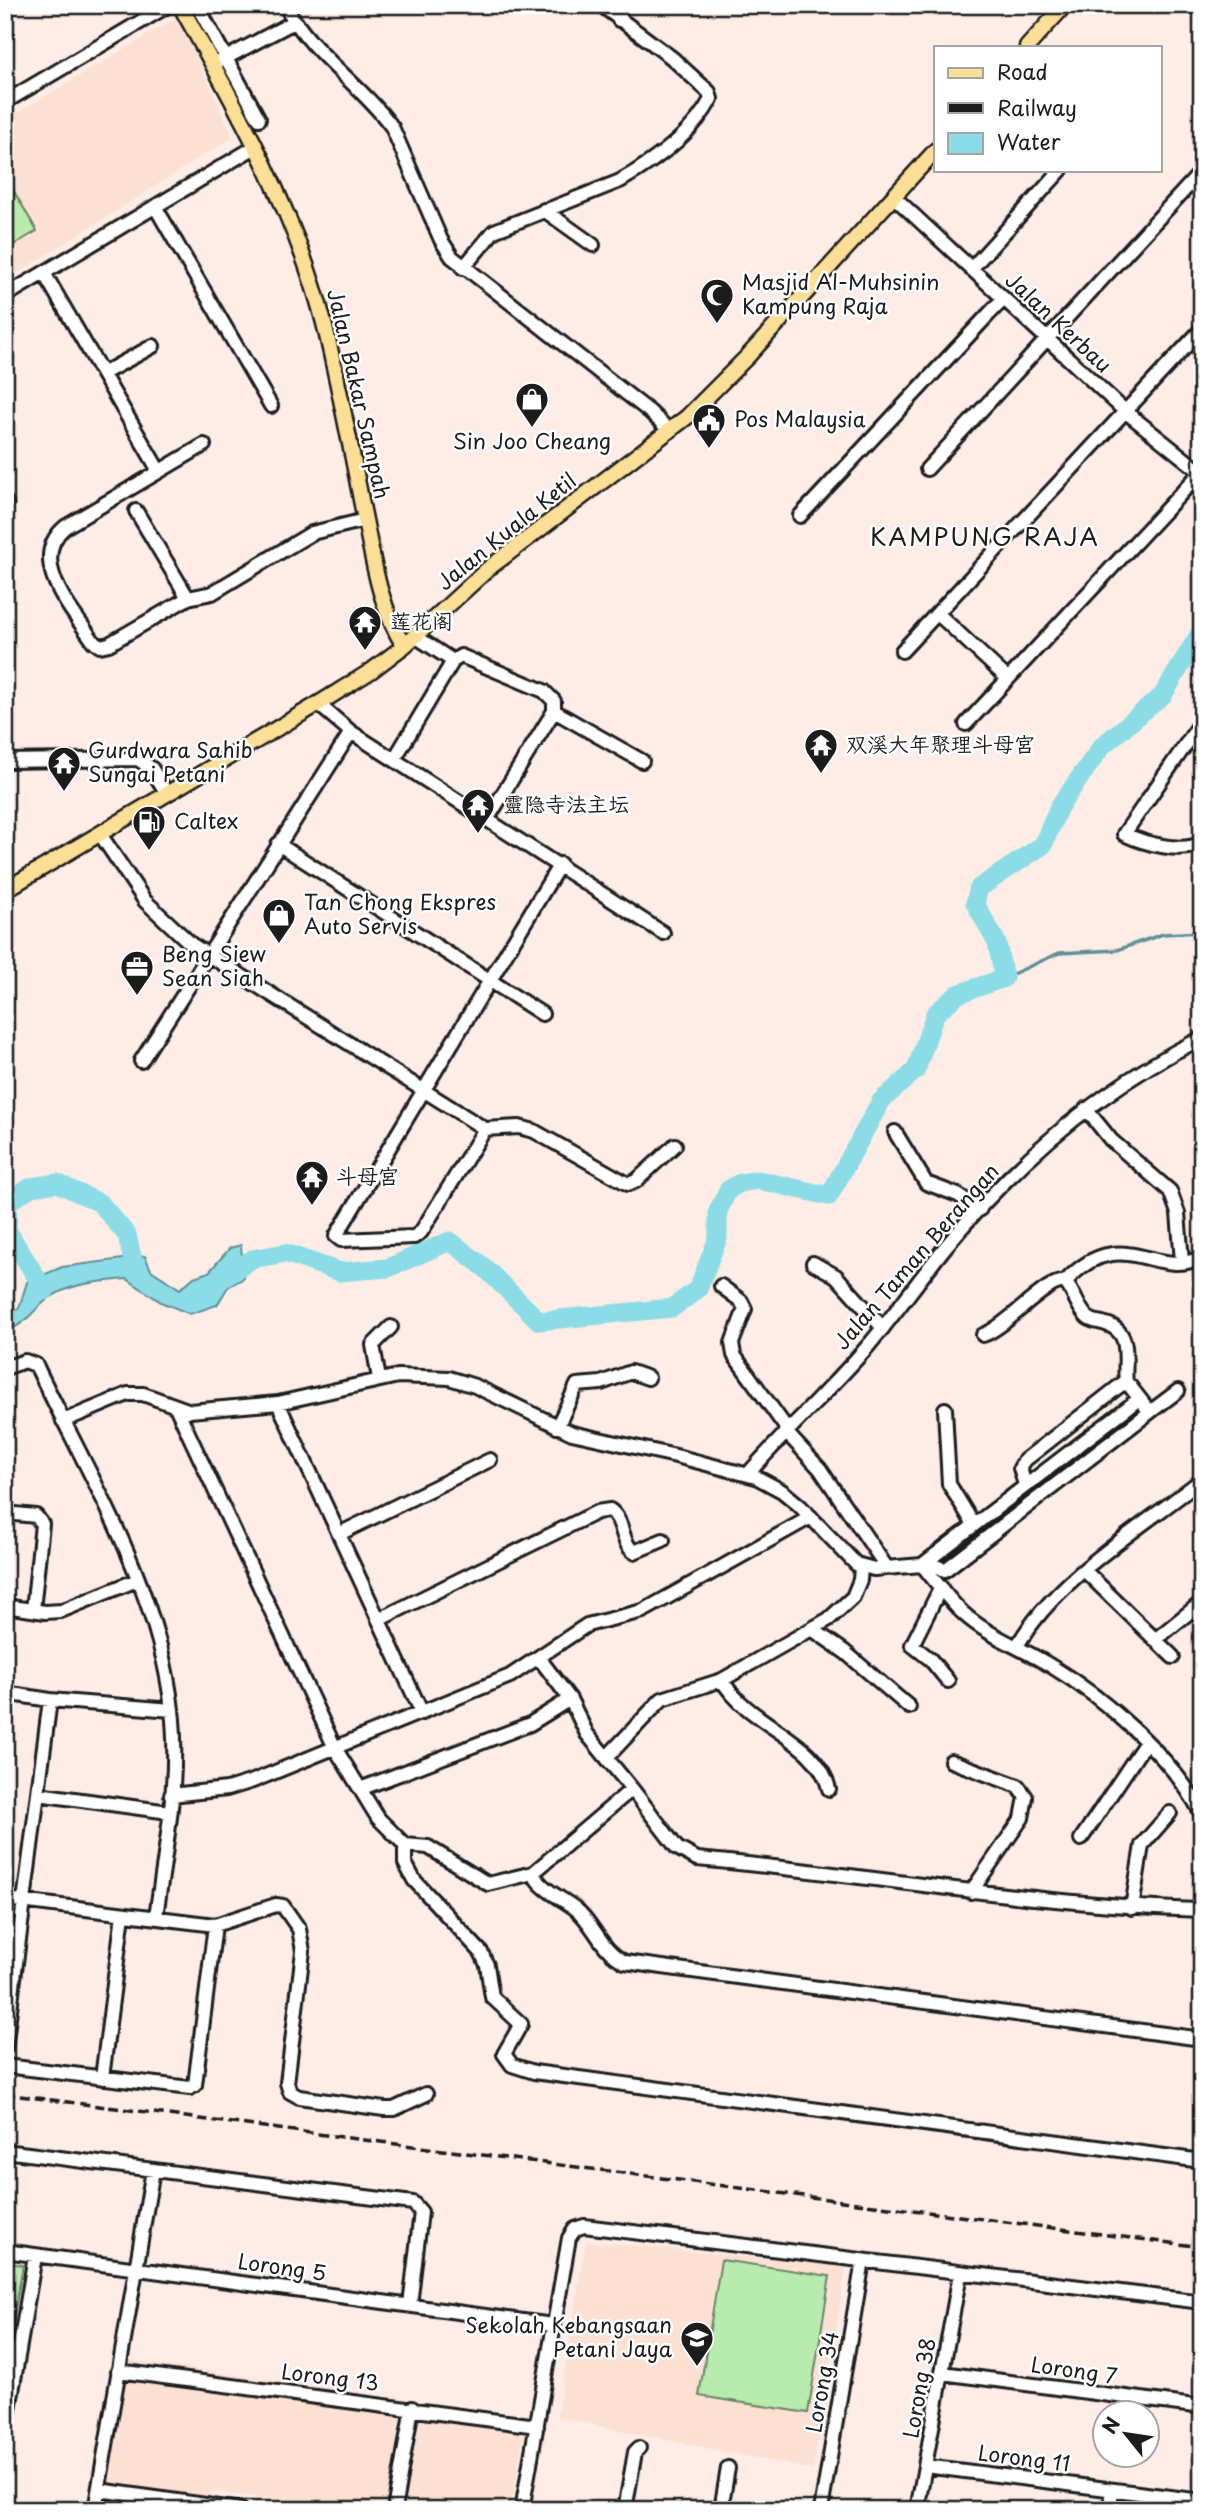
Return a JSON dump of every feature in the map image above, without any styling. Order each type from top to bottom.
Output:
[{"type":"main road","name":"Jalan Bakar Sampah","points":[[180,5],[220,61],[302,256],[323,320],[384,610],[409,641]]},
{"type":"main road","points":[[1028,46],[1065,5]]},
{"type":"main road","name":"Jalan Kuala Ketil","points":[[5,890],[318,704],[371,671],[409,641],[489,568],[670,431],[734,371],[934,152]]},
{"type":"street","points":[[5,103],[169,5]]},
{"type":"street","points":[[197,5],[220,61],[259,119]]},
{"type":"street","points":[[285,5],[294,22],[315,49],[380,111],[392,127],[441,240],[463,268],[650,412],[670,431]]},
{"type":"street","points":[[463,268],[494,231],[610,185],[637,171],[692,126],[711,99],[709,92],[672,58],[601,5]]},
{"type":"street","points":[[619,20],[621,5]]},
{"type":"street","points":[[220,61],[294,22]]},
{"type":"street","points":[[5,296],[255,147]]},
{"type":"street","points":[[928,469],[1202,171]]},
{"type":"street","points":[[971,269],[1059,172]]},
{"type":"street","name":"Jalan Kerbau","points":[[893,196],[1126,412],[1201,472]]},
{"type":"street","points":[[156,208],[271,406]]},
{"type":"street","points":[[544,210],[593,244]]},
{"type":"street","points":[[44,273],[159,471]]},
{"type":"street","points":[[800,516],[1003,299]]},
{"type":"street","points":[[902,652],[1202,328]]},
{"type":"street","points":[[104,373],[153,346]]},
{"type":"street","points":[[204,445],[58,533],[50,549],[51,569],[75,614],[93,641],[100,646],[109,644],[188,598],[212,593],[312,533],[365,520]]},
{"type":"street","points":[[966,724],[1201,472]]},
{"type":"street","points":[[136,511],[188,598]]},
{"type":"street","points":[[939,614],[1009,679]]},
{"type":"street","points":[[409,641],[453,661]]},
{"type":"street","points":[[395,758],[453,661],[461,656],[544,691],[554,701],[554,711],[488,818]]},
{"type":"street","points":[[318,704],[351,732],[560,864],[663,933]]},
{"type":"street","points":[[554,711],[642,761]]},
{"type":"street","points":[[1202,720],[1124,834],[1151,843],[1186,848],[1202,842]]},
{"type":"street","points":[[141,1060],[351,732]]},
{"type":"street","points":[[5,761],[138,759],[152,769],[167,794]]},
{"type":"street","points":[[100,834],[145,901],[207,954],[485,1129],[519,1127],[534,1131],[628,1184],[636,1181],[676,1145]]},
{"type":"street","points":[[278,844],[542,1014]]},
{"type":"street","points":[[485,1129],[421,1232],[414,1237],[338,1238],[337,1228],[560,864]]},
{"type":"street","name":"Jalan Taman Berangan","points":[[748,1474],[883,1328],[949,1243],[1047,1142],[1086,1109],[1146,1069],[1202,1038]]},
{"type":"street","points":[[1086,1109],[1123,1151],[1170,1191],[1178,1213],[1182,1261]]},
{"type":"street","points":[[895,1132],[926,1183],[958,1195],[980,1209]]},
{"type":"street","points":[[983,1335],[1004,1325],[1054,1283],[1065,1282],[1080,1266],[1094,1257],[1110,1254],[1182,1261],[1202,1257]]},
{"type":"street","points":[[813,1263],[836,1276],[883,1328]]},
{"type":"street","points":[[1065,1282],[1084,1314],[1097,1322],[1112,1326],[1120,1333],[1127,1352],[1126,1383],[1150,1412]]},
{"type":"street","points":[[721,1286],[741,1301],[745,1309],[732,1343],[734,1355],[786,1430],[820,1469],[887,1569]]},
{"type":"street","points":[[379,1379],[373,1345],[391,1327]]},
{"type":"street","points":[[5,1368],[25,1361],[36,1365],[137,1580],[156,1636],[172,1710],[174,1763],[156,1917]]},
{"type":"street","points":[[558,1427],[577,1385],[601,1383],[631,1372],[648,1378]]},
{"type":"street","points":[[62,1421],[128,1394],[143,1394],[177,1409],[190,1411],[278,1403],[379,1379],[426,1374],[475,1386],[558,1427],[748,1474],[782,1491],[861,1567],[887,1569],[925,1564],[945,1570],[1178,1391]]},
{"type":"street","points":[[1025,1485],[1020,1468],[1025,1460],[1126,1383]]},
{"type":"street","points":[[925,1564],[1139,1399]]},
{"type":"street","points":[[278,1403],[341,1533],[422,1713]]},
{"type":"street","points":[[177,1409],[335,1748],[378,1818],[405,1845],[428,1847],[488,1884],[533,1873],[632,1789]]},
{"type":"street","points":[[945,1409],[949,1484],[974,1525]]},
{"type":"street","points":[[341,1533],[490,1460]]},
{"type":"street","points":[[1017,1646],[1048,1601],[1202,1482]]},
{"type":"street","points":[[380,1619],[605,1510],[615,1514],[627,1544],[634,1552],[663,1540]]},
{"type":"street","points":[[5,1513],[36,1516],[42,1524],[33,1610]]},
{"type":"street","points":[[171,1796],[227,1789],[510,1676],[587,1625],[643,1611],[811,1517]]},
{"type":"street","points":[[925,1564],[965,1615],[1090,1693],[1146,1742],[1178,1774],[1202,1815]]},
{"type":"street","points":[[607,1757],[662,1699],[722,1680],[812,1629],[843,1608],[853,1597],[860,1580],[861,1567]]},
{"type":"street","points":[[1085,1571],[1173,1657]]},
{"type":"street","points":[[5,1606],[61,1611],[137,1580]]},
{"type":"street","points":[[941,1587],[912,1645],[930,1659],[948,1681]]},
{"type":"street","points":[[1155,1640],[1202,1602]]},
{"type":"street","points":[[812,1629],[845,1652],[909,1707]]},
{"type":"street","points":[[539,1658],[570,1699],[587,1734],[686,1856],[971,1892],[1132,1908],[1202,1910]]},
{"type":"street","points":[[722,1680],[744,1710],[813,1757],[823,1769],[829,1789]]},
{"type":"street","points":[[5,1693],[50,1700],[172,1710]]},
{"type":"street","points":[[360,1789],[530,1724],[570,1699]]},
{"type":"street","points":[[5,2048],[50,1700]]},
{"type":"street","points":[[1081,1839],[1146,1742]]},
{"type":"street","points":[[951,1761],[1014,1784],[1022,1788],[1026,1797],[1022,1818],[971,1892]]},
{"type":"street","points":[[38,1794],[169,1812]]},
{"type":"street","points":[[1132,1908],[1142,1845],[1170,1813]]},
{"type":"street","points":[[405,1845],[407,1871],[481,1952],[487,1965],[492,1997],[521,2024],[504,2054],[506,2060],[521,2069],[1202,2161]]},
{"type":"street","points":[[533,1873],[544,1888],[587,1920],[608,1951],[625,1962],[1202,2039]]},
{"type":"street","points":[[5,1899],[215,1925],[276,1905],[289,1911],[299,1928],[303,1951],[287,2083],[293,2095],[394,2109],[426,2094]]},
{"type":"street","points":[[102,2078],[123,1914]]},
{"type":"street","points":[[5,2066],[190,2088],[195,2085],[215,1925]]},
{"type":"street","points":[[5,2151],[413,2203],[419,2206],[421,2212],[410,2305]]},
{"type":"street","points":[[95,2510],[153,2170]]},
{"type":"street","points":[[522,2510],[569,2238],[575,2229],[584,2226],[1202,2302]]},
{"type":"street","name":"Lorong 5","points":[[5,2251],[553,2325]]},
{"type":"street","points":[[5,2433],[35,2256]]},
{"type":"street","name":"Lorong 34","points":[[821,2510],[863,2261]]},
{"type":"street","name":"Lorong 38","points":[[917,2510],[960,2274]]},
{"type":"street","name":"Lorong 13","points":[[118,2371],[537,2426]]},
{"type":"street","name":"Lorong 7","points":[[942,2373],[1202,2407]]},
{"type":"street","points":[[394,2510],[412,2408]]},
{"type":"street","points":[[625,2510],[635,2452],[639,2448]]},
{"type":"street","name":"Lorong 11","points":[[925,2466],[1202,2501]]},
{"type":"street","points":[[721,2510],[727,2468]]},
{"type":"street","points":[[99,2490],[241,2510]]},
{"type":"street","points":[[1111,2490],[1111,2510]]},
{"type":"shaded area","points":[[178,17],[233,137],[5,281],[5,120]]},
{"type":"shaded area","name":"Sekolah Kebangsaan Petani Jaya","points":[[586,2241],[846,2267],[813,2470],[557,2417]]},
{"type":"shaded area","points":[[126,2360],[527,2416],[510,2510],[345,2510],[211,2491],[208,2510],[105,2510]]},
{"type":"green space","points":[[5,176],[37,231],[5,250]]},
{"type":"green space","points":[[721,2260],[830,2276],[808,2413],[699,2396]]},
{"type":"green space","points":[[5,2262],[23,2265],[5,2366]]},
{"type":"water","points":[[241,1245],[244,1278],[228,1287],[217,1305],[190,1314],[161,1302],[127,1279],[96,1282],[57,1293],[20,1324],[5,1332],[5,1314],[19,1308],[27,1282],[62,1267],[145,1256],[151,1270],[180,1289],[194,1277],[209,1272],[230,1248]]},
{"type":"waterway","points":[[221,1280],[252,1259],[285,1253],[340,1272],[388,1268],[450,1241],[485,1268],[539,1321],[672,1308],[698,1289],[718,1238],[718,1211],[728,1190],[740,1183],[758,1180],[829,1196],[881,1101],[916,1070],[935,1014],[958,994],[1004,978],[997,943],[975,903],[979,888],[1043,845],[1059,807],[1102,746],[1163,695],[1202,630]]},
{"type":"waterway","points":[[1004,978],[1059,953],[1117,950],[1163,934],[1202,932]]},
{"type":"waterway","points":[[45,1291],[7,1230],[8,1202],[31,1187],[57,1183],[100,1203],[127,1235],[135,1270]]},
{"type":"railway","points":[[5,2094],[1202,2247]]},
{"type":"place","name":"Masjid Al-Muhsinin Kampung Raja","points":[[717,325]]},
{"type":"place","name":"Sin Joo Cheang","points":[[532,429]]},
{"type":"place","name":"Pos Malaysia","points":[[709,450]]},
{"type":"place","name":"莲花阁","points":[[365,652]]},
{"type":"place","name":"双溪大年聚理斗母宫","points":[[821,775]]},
{"type":"place","name":"Gurdwara Sahib Sungai Petani","points":[[64,793]]},
{"type":"place","name":"靈隐寺法主坛","points":[[478,835]]},
{"type":"place","name":"Caltex","points":[[149,852]]},
{"type":"place","name":"Tan Chong Ekspres Auto Servis","points":[[279,945]]},
{"type":"place","name":"Beng Siew Sean Siah","points":[[137,997]]},
{"type":"place","name":"斗母宫","points":[[312,1207]]},
{"type":"place","name":"Sekolah Kebangsaan Petani Jaya","points":[[697,2368]]},
{"type":"district","name":"KAMPUNG RAJA","points":[[985,538]]}]
